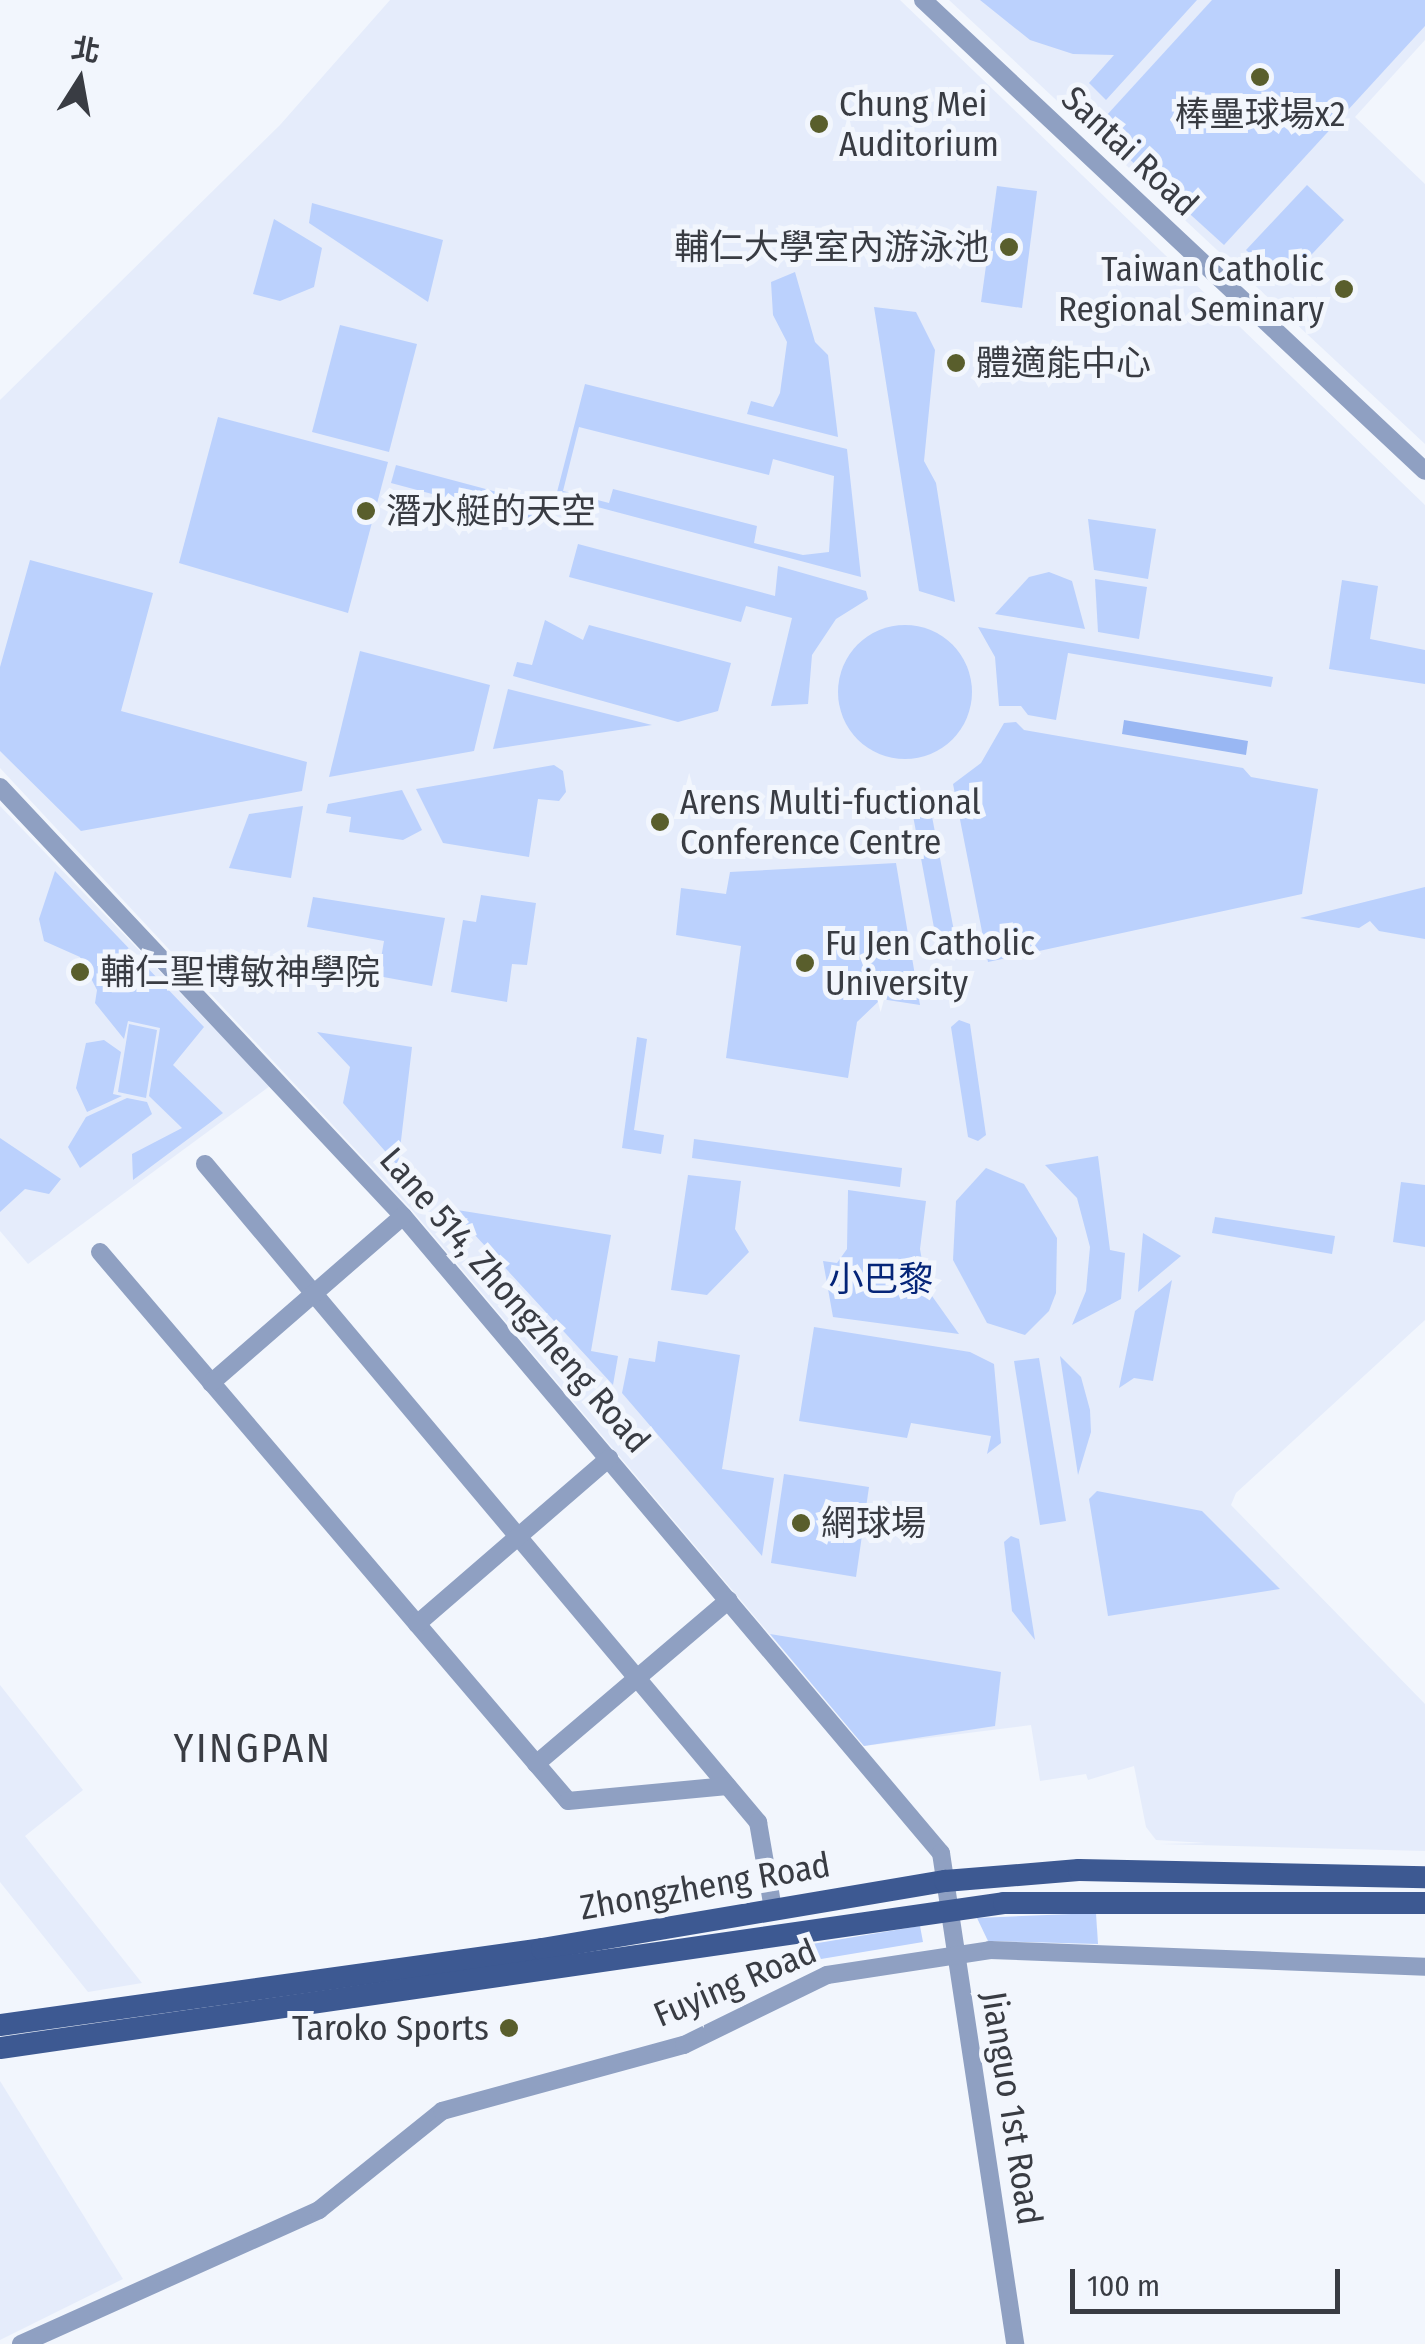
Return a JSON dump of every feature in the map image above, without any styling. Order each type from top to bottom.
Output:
[{"type":"main road","name":"Zhongzheng Road","points":[[0,2025],[484,1958],[945,1882],[1112,1871],[1425,1878]]},
{"type":"main road","points":[[1112,1871],[1113,1900]]},
{"type":"main road","name":"Zhongzheng Road","points":[[0,2048],[949,1910],[1113,1900],[1425,1902]]},
{"type":"street","name":"Santai Road","points":[[923,0],[1425,471]]},
{"type":"street","name":"Lane 514, Zhongzheng Road","points":[[0,787],[403,1216],[942,1853],[945,1882]]},
{"type":"street","points":[[205,1164],[758,1822],[773,1908]]},
{"type":"street","points":[[211,1383],[403,1216]]},
{"type":"street","points":[[100,1252],[568,1801],[727,1786]]},
{"type":"street","points":[[417,1624],[609,1458]]},
{"type":"street","points":[[536,1764],[728,1600]]},
{"type":"street","name":"Jianguo 1st Road","points":[[945,1882],[1014,2344]]},
{"type":"street","name":"Fuying Road","points":[[21,2344],[307,2216],[442,2111],[684,2045],[826,1975],[955,1952],[1152,1952],[1425,1967]]},
{"type":"shaded area","name":"Fu Jen Catholic University","points":[[390,0],[900,0],[1425,505],[1425,1320],[1236,1493],[1231,1505],[1425,1704],[1425,1851],[1159,1844],[1206,1843],[1156,1840],[1146,1827],[1134,1766],[1088,1780],[1086,1774],[1040,1781],[1031,1725],[864,1746],[411,1209],[0,768],[0,400],[280,125]]},
{"type":"shaded area","points":[[949,0],[1425,0],[1425,40],[1355,117],[1425,184],[1425,444]]},
{"type":"shaded area","points":[[1124,720],[1248,741],[1246,755],[1122,734]]},
{"type":"shaded area","name":"輔仁聖博敏神學院","points":[[0,806],[270,1086],[28,1264],[0,1231]]},
{"type":"shaded area","points":[[0,1685],[83,1790],[25,1836],[142,1983],[88,1992],[0,1882]]},
{"type":"shaded area","points":[[0,2081],[123,2279],[0,2340]]},
{"type":"green space","points":[[980,0],[1197,0],[1106,100],[1089,83],[1114,55],[1073,54],[1030,40]]},
{"type":"green space","name":"棒壘球場x2","points":[[1212,0],[1425,0],[1425,26],[1224,245],[1095,128]]},
{"type":"green space","points":[[1307,185],[1344,220],[1283,285],[1246,250]]},
{"type":"green space","name":"輔仁大學室內游泳池","points":[[997,186],[1037,191],[1022,308],[981,302]]},
{"type":"green space","points":[[312,203],[443,240],[428,302],[309,223]]},
{"type":"green space","points":[[274,219],[322,248],[314,287],[280,301],[253,294]]},
{"type":"green space","points":[[795,272],[815,342],[828,355],[838,437],[747,414],[751,401],[773,407],[780,393],[787,342],[773,315],[771,282]]},
{"type":"green space","points":[[874,307],[916,312],[935,350],[924,461],[936,483],[955,602],[919,591]]},
{"type":"green space","points":[[340,325],[417,344],[389,452],[312,432]]},
{"type":"green space","points":[[585,384],[847,449],[861,577],[556,496]],"holes":[[[579,427],[769,475],[773,459],[834,476],[829,552],[803,555],[754,543],[757,526],[613,489],[609,503],[563,491]]]},
{"type":"green space","points":[[218,417],[388,462],[348,613],[179,563]]},
{"type":"green space","points":[[396,465],[542,504],[537,522],[391,483]]},
{"type":"green space","points":[[1088,519],[1156,529],[1148,579],[1094,570]]},
{"type":"green space","points":[[578,544],[775,596],[778,566],[866,591],[868,599],[836,619],[812,655],[808,704],[771,706],[792,618],[746,606],[741,622],[569,577]]},
{"type":"green space","points":[[30,560],[153,593],[121,711],[307,762],[302,791],[81,831],[0,751],[0,667]]},
{"type":"green space","points":[[1049,572],[1072,581],[1085,629],[995,614],[1029,577]]},
{"type":"green space","points":[[1095,579],[1147,587],[1139,639],[1098,632]]},
{"type":"green space","points":[[1342,580],[1378,586],[1370,639],[1425,650],[1425,684],[1329,669]]},
{"type":"green space","points":[[545,620],[583,640],[589,625],[731,663],[718,711],[678,722],[513,676],[517,662],[532,665]]},
{"type":"green space","points":[[905,625],[931,630],[952,645],[967,666],[972,692],[967,718],[952,739],[931,754],[905,759],[879,754],[858,739],[843,718],[838,692],[843,666],[858,645],[879,630]]},
{"type":"green space","points":[[978,627],[1273,677],[1271,687],[1068,653],[1056,720],[1028,715],[1021,706],[999,706],[995,657]]},
{"type":"green space","points":[[360,651],[490,685],[474,751],[329,777]]},
{"type":"green space","points":[[508,689],[652,725],[493,749]]},
{"type":"green space","points":[[1016,722],[1024,730],[1243,768],[1251,777],[1318,789],[1302,894],[988,962],[953,784],[981,763],[1004,723]]},
{"type":"green space","points":[[554,765],[563,771],[566,792],[559,801],[538,799],[529,857],[443,843],[416,789]]},
{"type":"green space","points":[[402,790],[422,830],[403,840],[349,832],[351,817],[326,813],[328,804]]},
{"type":"green space","points":[[919,796],[929,801],[954,931],[945,936],[935,933],[911,805]]},
{"type":"green space","points":[[303,806],[291,878],[229,868],[249,814]]},
{"type":"green space","points":[[896,863],[920,1005],[881,999],[857,1022],[848,1078],[726,1058],[741,946],[676,935],[681,888],[726,894],[730,872]]},
{"type":"green space","points":[[55,871],[204,1027],[173,1065],[223,1113],[133,1180],[132,1154],[182,1128],[149,1096],[160,1028],[128,1021],[124,1039],[95,1003],[97,990],[80,957],[44,941],[39,919]]},
{"type":"green space","points":[[1425,887],[1425,939],[1379,931],[1370,921],[1359,928],[1300,918]]},
{"type":"green space","points":[[481,895],[536,903],[527,965],[512,964],[507,1002],[451,992],[463,920],[476,922]]},
{"type":"green space","points":[[313,897],[445,918],[432,986],[378,976],[384,941],[307,927]]},
{"type":"green space","points":[[959,1020],[970,1024],[986,1135],[978,1141],[968,1137],[951,1027]]},
{"type":"green space","points":[[129,1024],[157,1030],[146,1098],[118,1092]]},
{"type":"green space","points":[[317,1032],[412,1047],[398,1166],[343,1103],[350,1067]]},
{"type":"green space","points":[[637,1037],[647,1039],[634,1130],[664,1135],[661,1154],[622,1148]]},
{"type":"green space","points":[[104,1040],[121,1052],[113,1094],[122,1096],[87,1112],[76,1088],[86,1043]]},
{"type":"green space","points":[[127,1098],[147,1102],[152,1114],[80,1168],[68,1147],[86,1117]]},
{"type":"green space","points":[[0,1138],[61,1179],[49,1194],[25,1189],[0,1212]]},
{"type":"green space","points":[[694,1139],[902,1168],[900,1187],[692,1158]]},
{"type":"green space","points":[[1098,1156],[1110,1250],[1125,1253],[1121,1299],[1072,1325],[1086,1291],[1090,1247],[1077,1198],[1045,1165]]},
{"type":"green space","points":[[986,1168],[1024,1184],[1057,1238],[1056,1293],[1049,1311],[1025,1335],[987,1323],[953,1260],[956,1201]]},
{"type":"green space","points":[[688,1175],[741,1181],[735,1229],[749,1252],[707,1295],[671,1290]]},
{"type":"green space","points":[[1401,1182],[1425,1185],[1425,1247],[1393,1242]]},
{"type":"green space","name":"小巴黎","points":[[848,1190],[926,1201],[920,1249],[927,1289],[959,1334],[833,1317],[823,1261],[837,1263],[847,1249]]},
{"type":"green space","points":[[451,1209],[611,1235],[591,1351],[618,1356],[613,1385]]},
{"type":"green space","points":[[1215,1217],[1335,1236],[1332,1254],[1212,1233]]},
{"type":"green space","points":[[1143,1233],[1181,1256],[1138,1292]]},
{"type":"green space","points":[[1172,1280],[1153,1381],[1134,1378],[1119,1388],[1135,1311]]},
{"type":"green space","points":[[814,1327],[970,1352],[994,1364],[1001,1443],[987,1454],[991,1436],[911,1423],[907,1438],[799,1421]]},
{"type":"green space","points":[[658,1341],[740,1355],[722,1469],[774,1478],[762,1556],[622,1393],[629,1358],[655,1362]]},
{"type":"green space","points":[[1060,1356],[1081,1377],[1090,1410],[1091,1432],[1078,1475]]},
{"type":"green space","points":[[1039,1358],[1066,1521],[1040,1525],[1014,1361]]},
{"type":"green space","points":[[784,1474],[869,1487],[856,1577],[771,1563]]},
{"type":"green space","points":[[1097,1491],[1202,1511],[1280,1589],[1108,1616],[1089,1499]]},
{"type":"green space","points":[[1011,1536],[1019,1539],[1035,1640],[1012,1611],[1004,1542]]},
{"type":"green space","points":[[770,1634],[1001,1672],[995,1726],[864,1746]]},
{"type":"green space","points":[[1096,1913],[1098,1944],[988,1941],[977,1918]]},
{"type":"green space","points":[[920,1926],[923,1942],[803,1962],[800,1946]]},
{"type":"place","name":"棒壘球場x2","points":[[1260,77]]},
{"type":"place","name":"Chung Mei Auditorium","points":[[819,124]]},
{"type":"place","name":"輔仁大學室內游泳池","points":[[1009,247]]},
{"type":"place","name":"Taiwan Catholic Regional Seminary","points":[[1344,289]]},
{"type":"place","name":"體適能中心","points":[[956,363]]},
{"type":"place","name":"潛水艇的天空","points":[[366,511]]},
{"type":"place","name":"Arens Multi-fuctional Conference Centre","points":[[660,822]]},
{"type":"place","name":"Fu Jen Catholic University","points":[[805,963]]},
{"type":"place","name":"輔仁聖博敏神學院","points":[[80,972]]},
{"type":"place","name":"網球場","points":[[801,1523]]},
{"type":"place","name":"Taroko Sports","points":[[509,2028]]},
{"type":"district","name":"YINGPAN","points":[[253,1749]]}]
